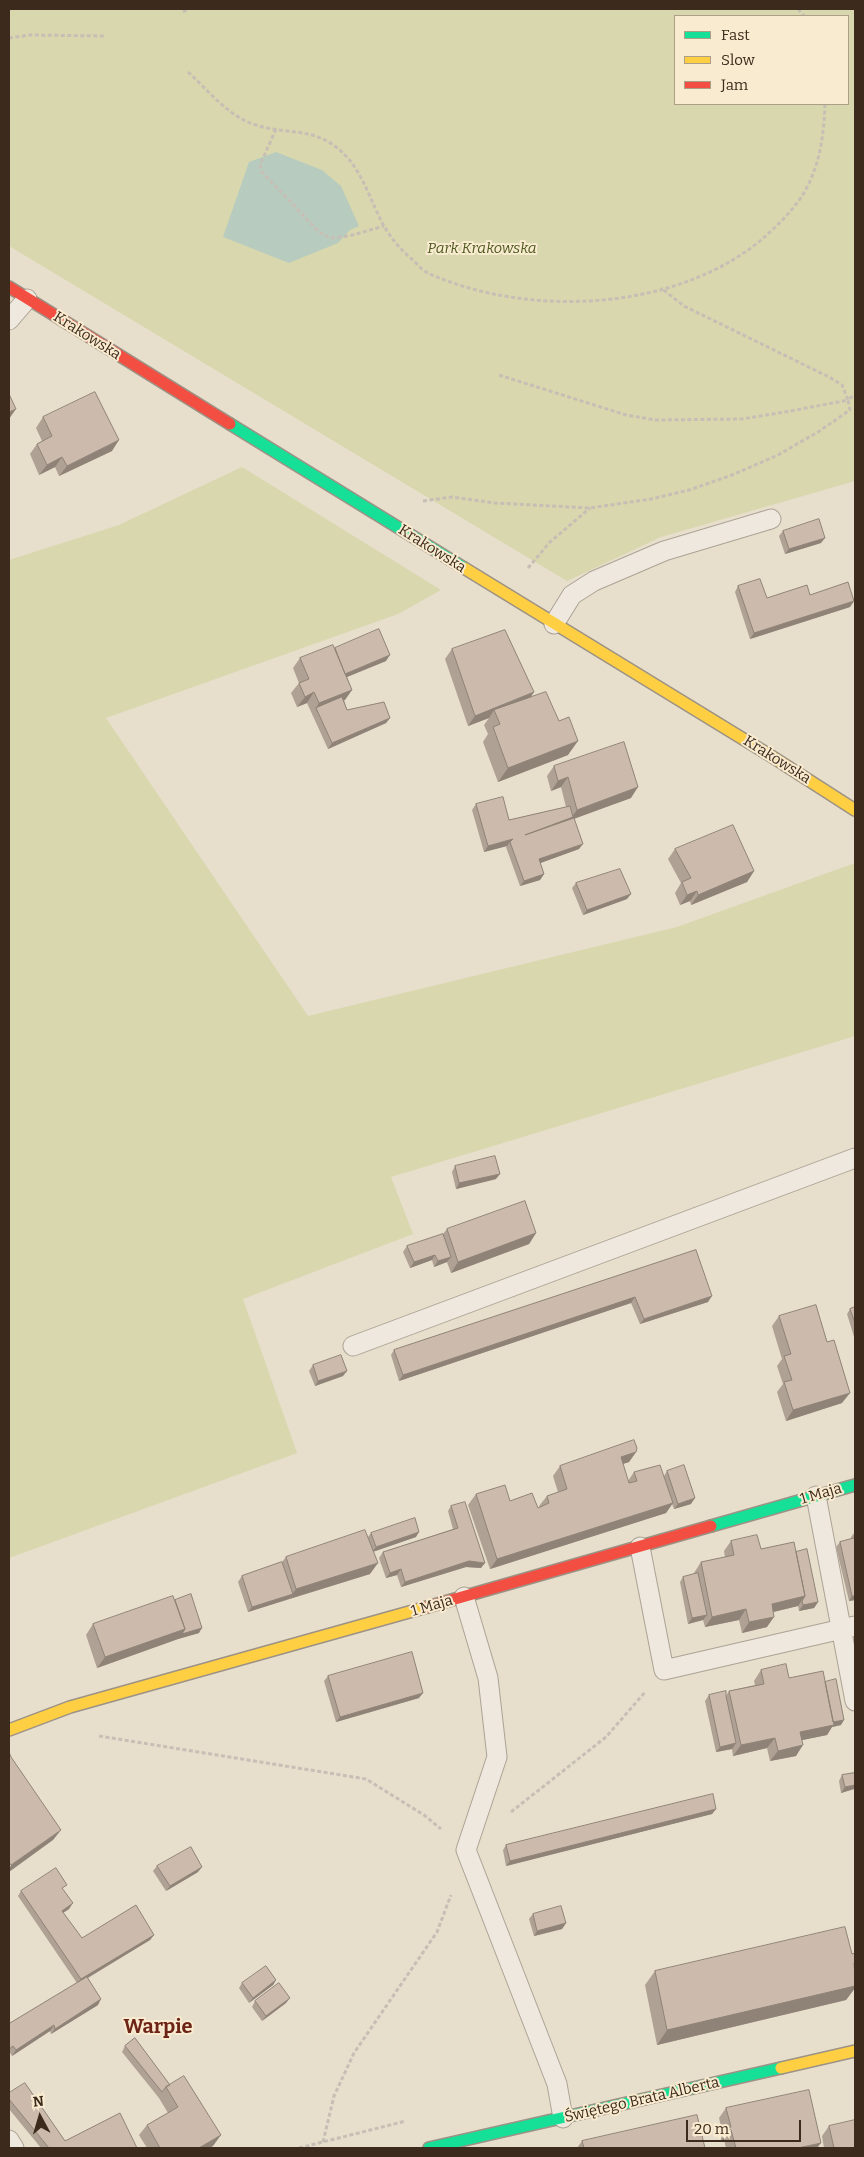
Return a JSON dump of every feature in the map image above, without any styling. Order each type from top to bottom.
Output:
[{"type":"street","name":"Krakowska","points":[[9,287],[771,756],[855,810]]},
{"type":"street","name":"1 Maja","points":[[9,1730],[70,1707],[855,1485]]},
{"type":"street","name":"Świętego Brata Alberta","points":[[429,2148],[855,2051]]},
{"type":"lane","points":[[9,320],[28,299]]},
{"type":"lane","points":[[554,624],[572,595],[594,581],[664,551],[771,520]]},
{"type":"lane","points":[[352,1346],[855,1158]]},
{"type":"lane","points":[[816,1496],[848,1628],[855,1701]]},
{"type":"lane","points":[[640,1546],[664,1670],[848,1628]]},
{"type":"lane","points":[[464,1597],[488,1678],[497,1757],[466,1850],[557,2084],[563,2118]]},
{"type":"lane","points":[[9,2140],[14,2148]]},
{"type":"path","points":[[183,12],[188,9]]},
{"type":"path","points":[[9,38],[30,36],[106,36]]},
{"type":"path","points":[[188,72],[235,115],[254,124],[276,129],[311,133],[328,141],[344,154],[356,170],[384,226],[402,251],[428,273],[474,290],[520,298],[568,302],[614,300],[661,288],[718,269],[754,246],[786,218],[810,182],[822,147],[825,105]]},
{"type":"path","points":[[276,129],[260,165],[262,172],[319,232],[330,238],[349,236],[384,226]]},
{"type":"path","points":[[423,500],[452,498],[505,504],[590,508],[651,499],[689,490],[732,475],[778,455],[818,432],[850,410],[842,386],[829,377],[684,306],[661,288]]},
{"type":"path","points":[[499,375],[626,415],[656,420],[683,421],[742,418],[791,412],[848,400],[855,394]]},
{"type":"path","points":[[526,570],[550,542],[590,508]]},
{"type":"path","points":[[98,1736],[366,1779],[424,1815],[466,1850]]},
{"type":"green space","name":"Park Krakowska","points":[[9,9],[855,9],[855,481],[661,537],[567,581],[9,246]]},
{"type":"green space","points":[[242,467],[441,590],[398,614],[106,718],[308,1016],[677,927],[855,863],[855,1036],[391,1177],[413,1234],[243,1299],[297,1453],[9,1558],[9,560],[119,525]]},
{"type":"shaded area","points":[[276,152],[322,170],[341,186],[359,226],[350,230],[338,243],[289,263],[223,237],[249,162]]},
{"type":"building","points":[[95,392],[119,440],[67,466],[62,457],[47,465],[37,444],[52,436],[43,417]]},
{"type":"building","points":[[9,394],[16,409],[9,412]]},
{"type":"building","points":[[819,519],[825,538],[789,549],[783,531]]},
{"type":"building","points":[[760,579],[767,598],[807,585],[810,595],[848,582],[854,601],[754,633],[738,586]]},
{"type":"building","points":[[379,629],[390,655],[345,674],[335,648]]},
{"type":"building","points":[[505,630],[534,692],[475,716],[452,649]]},
{"type":"building","points":[[333,645],[352,690],[319,703],[314,692],[305,697],[299,683],[309,679],[300,658]]},
{"type":"building","points":[[546,692],[559,721],[569,717],[578,741],[508,768],[493,727],[500,724],[494,710]]},
{"type":"building","points":[[342,697],[347,710],[384,702],[390,718],[332,743],[316,708]]},
{"type":"building","points":[[624,742],[638,787],[577,810],[568,777],[558,781],[554,766]]},
{"type":"building","points":[[503,797],[509,820],[570,806],[573,817],[525,835],[574,818],[583,844],[539,859],[544,874],[524,881],[510,842],[513,839],[488,846],[476,804]]},
{"type":"building","points":[[733,825],[754,871],[698,895],[697,891],[687,895],[682,882],[691,878],[675,849]]},
{"type":"building","points":[[620,869],[631,894],[587,910],[576,883]]},
{"type":"building","points":[[495,1156],[500,1174],[459,1183],[455,1166]]},
{"type":"building","points":[[525,1201],[536,1233],[458,1262],[447,1229]]},
{"type":"building","points":[[443,1234],[451,1257],[438,1261],[435,1255],[414,1262],[407,1246]]},
{"type":"building","points":[[696,1250],[712,1296],[644,1319],[635,1297],[403,1375],[394,1350]]},
{"type":"building","points":[[816,1305],[827,1342],[834,1340],[850,1393],[793,1410],[784,1382],[792,1380],[784,1356],[791,1354],[779,1316]]},
{"type":"building","points":[[855,1307],[855,1323],[850,1309]]},
{"type":"building","points":[[341,1355],[347,1371],[318,1381],[313,1365]]},
{"type":"building","points":[[634,1440],[637,1448],[636,1452],[621,1457],[629,1483],[637,1481],[634,1472],[660,1465],[673,1503],[497,1559],[476,1494],[505,1485],[510,1501],[532,1493],[538,1508],[549,1503],[547,1496],[567,1489],[560,1466]]},
{"type":"building","points":[[684,1465],[695,1498],[678,1504],[667,1471]]},
{"type":"building","points":[[465,1502],[485,1563],[469,1561],[405,1582],[401,1569],[390,1573],[383,1552],[458,1528],[451,1506]]},
{"type":"building","points":[[415,1518],[419,1532],[376,1547],[371,1533]]},
{"type":"building","points":[[365,1530],[378,1563],[296,1589],[286,1557]]},
{"type":"building","points":[[757,1535],[761,1549],[794,1542],[805,1596],[772,1604],[774,1617],[749,1622],[746,1609],[712,1617],[701,1562],[734,1555],[731,1541]]},
{"type":"building","points":[[855,1538],[855,1596],[852,1596],[840,1542]]},
{"type":"building","points":[[807,1549],[818,1602],[803,1605],[802,1601],[805,1596],[796,1552]]},
{"type":"building","points":[[282,1562],[293,1594],[252,1607],[242,1576]]},
{"type":"building","points":[[698,1573],[707,1615],[692,1618],[683,1577]]},
{"type":"building","points":[[191,1594],[202,1628],[182,1634],[185,1629],[175,1600]]},
{"type":"building","points":[[173,1596],[185,1629],[105,1657],[93,1624]]},
{"type":"building","points":[[412,1652],[423,1693],[340,1717],[328,1676]]},
{"type":"building","points":[[786,1664],[789,1678],[823,1671],[834,1725],[800,1732],[803,1745],[778,1751],[775,1738],[741,1745],[729,1691],[764,1684],[761,1670]]},
{"type":"building","points":[[836,1679],[844,1720],[833,1722],[825,1682]]},
{"type":"building","points":[[726,1691],[736,1743],[720,1747],[709,1695]]},
{"type":"building","points":[[9,1752],[61,1830],[11,1865],[9,1862]]},
{"type":"building","points":[[855,1773],[855,1785],[845,1787],[842,1775]]},
{"type":"building","points":[[713,1794],[716,1809],[510,1861],[506,1845]]},
{"type":"building","points":[[191,1847],[202,1867],[170,1886],[157,1866]]},
{"type":"building","points":[[56,1868],[67,1885],[62,1888],[73,1903],[62,1911],[82,1938],[136,1905],[154,1935],[81,1979],[21,1891]]},
{"type":"building","points":[[561,1906],[566,1923],[537,1931],[533,1914]]},
{"type":"building","points":[[845,1927],[852,1954],[855,1953],[855,1986],[667,2030],[655,1971]]},
{"type":"building","points":[[266,1966],[276,1980],[253,1998],[242,1983]]},
{"type":"building","points":[[87,1977],[101,1999],[55,2029],[54,2025],[16,2050],[13,2046],[9,2049],[9,2024]]},
{"type":"building","points":[[279,1983],[290,1998],[266,2016],[255,2001]]},
{"type":"building","points":[[135,2038],[170,2085],[162,2092],[125,2046]]},
{"type":"building","points":[[184,2076],[221,2135],[199,2148],[160,2148],[147,2125],[178,2107],[166,2087]]},
{"type":"building","points":[[25,2083],[65,2141],[120,2113],[137,2148],[49,2148],[9,2099],[9,2093]]},
{"type":"building","points":[[809,2090],[821,2143],[798,2148],[736,2148],[731,2130],[728,2128],[731,2127],[726,2108]]},
{"type":"building","points":[[697,2115],[705,2148],[584,2148],[582,2141]]},
{"type":"building","points":[[855,2120],[855,2148],[834,2148],[829,2126]]},
{"type":"traffic: fast","points":[[230,424],[464,568]]},
{"type":"traffic: fast","points":[[711,1526],[855,1485]]},
{"type":"traffic: fast","points":[[429,2148],[781,2068]]},
{"type":"traffic: slow","points":[[464,568],[771,756],[855,810]]},
{"type":"traffic: slow","points":[[9,1730],[70,1707],[427,1607]]},
{"type":"traffic: slow","points":[[781,2068],[855,2051]]},
{"type":"traffic: jam","points":[[9,287],[230,424]]},
{"type":"traffic: jam","points":[[427,1607],[711,1526]]},
{"type":"district","name":"Warpie","points":[[158,2027]]}]
